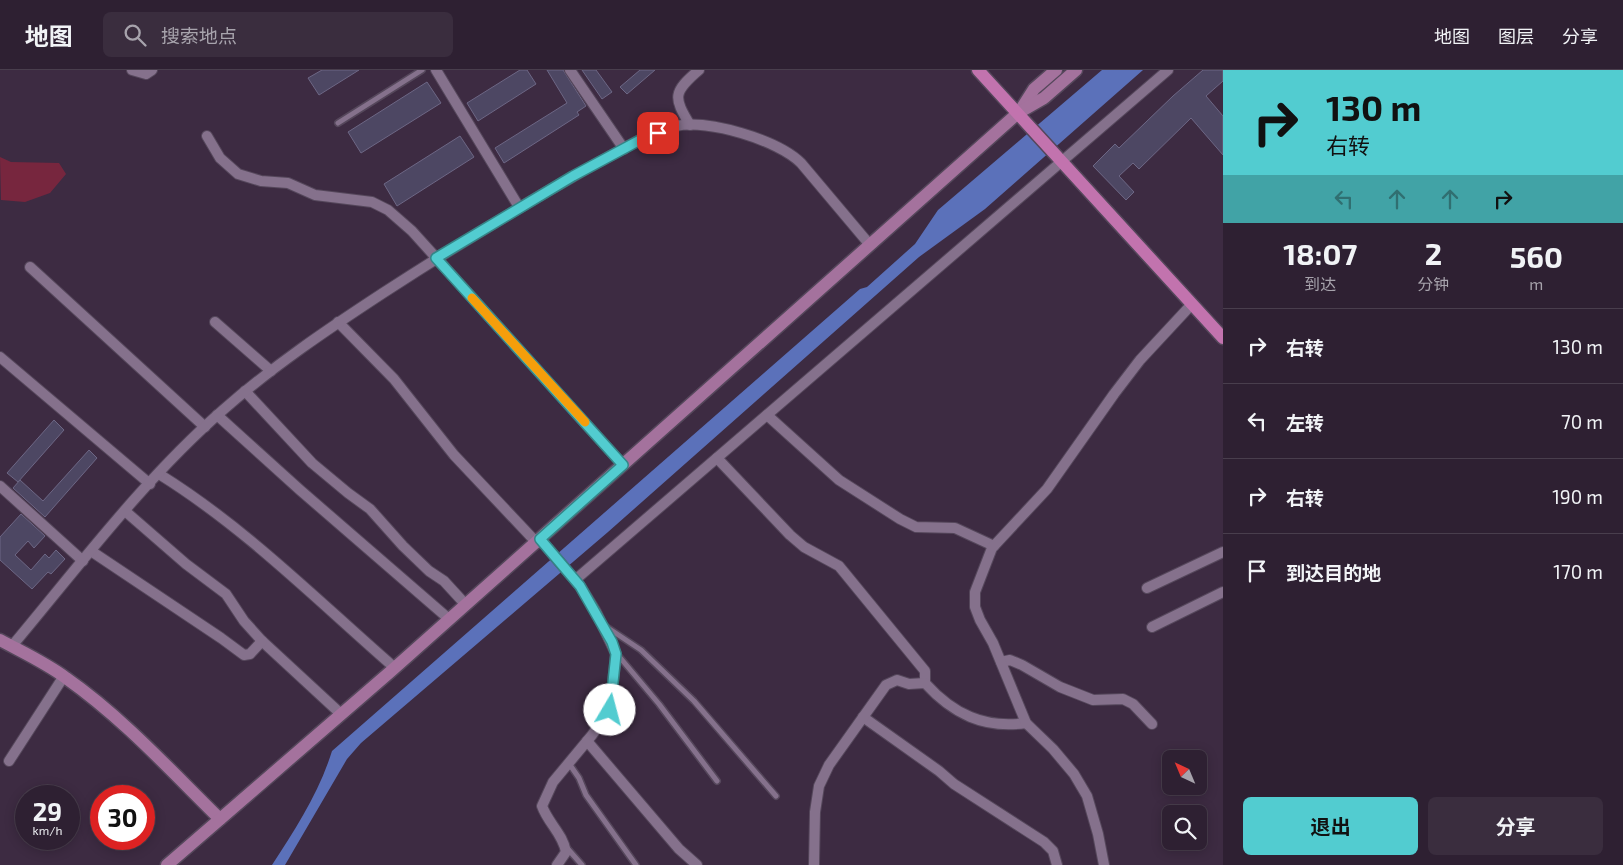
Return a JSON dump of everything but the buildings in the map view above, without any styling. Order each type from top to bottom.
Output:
[{"type":"main road","points":[[978,70],[1192,304],[1218,327],[1223,338]]},
{"type":"main road","points":[[1018,114],[1034,89],[1056,70]]},
{"type":"main road","points":[[167,865],[395,668],[1018,114],[1044,98],[1076,70]]},
{"type":"main road","points":[[0,640],[64,676],[122,724],[220,819]]},
{"type":"street","points":[[132,70],[146,74],[152,70]]},
{"type":"street","points":[[436,70],[519,208]]},
{"type":"street","points":[[570,70],[624,149]]},
{"type":"street","points":[[690,125],[677,105],[677,96],[683,85],[699,70]]},
{"type":"street","points":[[575,580],[1168,70]]},
{"type":"street","points":[[12,646],[125,511],[205,427],[245,391],[338,322],[436,258],[519,208],[624,149],[675,126],[690,125],[726,128],[793,155],[870,245]]},
{"type":"street","points":[[208,136],[220,158],[238,174],[261,181],[288,183],[315,195],[372,202],[388,210],[412,231],[623,465]]},
{"type":"street","points":[[30,267],[205,427]]},
{"type":"street","points":[[1104,865],[1098,834],[1087,796],[1074,774],[1053,749],[1026,723],[1001,662],[975,607],[975,592],[994,546],[1047,489],[1094,420],[1140,360],[1192,304]]},
{"type":"street","points":[[215,322],[271,371]]},
{"type":"street","points":[[338,322],[394,379],[454,455],[575,580],[603,624],[616,654],[610,710],[553,782],[542,806],[546,817],[564,841],[566,852],[557,865]]},
{"type":"street","points":[[0,357],[150,484]]},
{"type":"street","points":[[245,391],[312,463],[370,509],[403,546],[429,571],[444,581],[466,605]]},
{"type":"street","points":[[218,415],[322,510],[449,619]]},
{"type":"street","points":[[767,415],[838,480],[900,520],[916,527],[955,528],[994,546]]},
{"type":"street","points":[[717,458],[804,547],[839,566],[925,671],[925,683]]},
{"type":"street","points":[[160,474],[192,494],[246,536],[395,668]]},
{"type":"street","points":[[0,486],[83,561]]},
{"type":"street","points":[[125,511],[186,564],[226,594],[244,621],[262,641],[341,714]]},
{"type":"street","points":[[91,551],[244,655],[250,654],[262,641]]},
{"type":"street","points":[[1147,588],[1223,552]]},
{"type":"street","points":[[1152,627],[1223,592]]},
{"type":"street","points":[[1001,662],[1010,660],[1022,664],[1060,687],[1093,700],[1123,699],[1133,704],[1152,724]]},
{"type":"street","points":[[9,761],[64,676]]},
{"type":"street","points":[[814,865],[815,812],[819,786],[830,765],[886,685],[897,680],[909,684],[925,683],[961,712],[981,722],[1000,725],[1026,723]]},
{"type":"street","points":[[863,717],[939,771],[954,784],[1044,842],[1053,851],[1057,865]]},
{"type":"street","points":[[587,741],[679,849],[697,865]]},
{"type":"lane","points":[[338,123],[422,70]]},
{"type":"lane","points":[[603,624],[641,650],[694,702],[776,796]]},
{"type":"lane","points":[[616,654],[659,704],[717,781]]},
{"type":"lane","points":[[568,762],[579,778],[586,795],[636,865]]},
{"type":"lane","points":[[565,846],[582,865]]},
{"type":"shaded area","points":[[0,157],[11,162],[59,163],[66,174],[50,193],[25,202],[1,200]]},
{"type":"water","points":[[1102,70],[1143,70],[985,209],[919,257],[608,532],[361,743],[347,759],[285,865],[272,865],[314,796],[332,751],[860,289],[867,287],[915,244],[938,210]]},
{"type":"slow traffic","points":[[472,298],[585,422]]},
{"type":"route","points":[[610,710],[616,654],[612,642],[580,586],[540,539],[623,465],[436,258],[573,176],[640,140],[658,133]]}]
